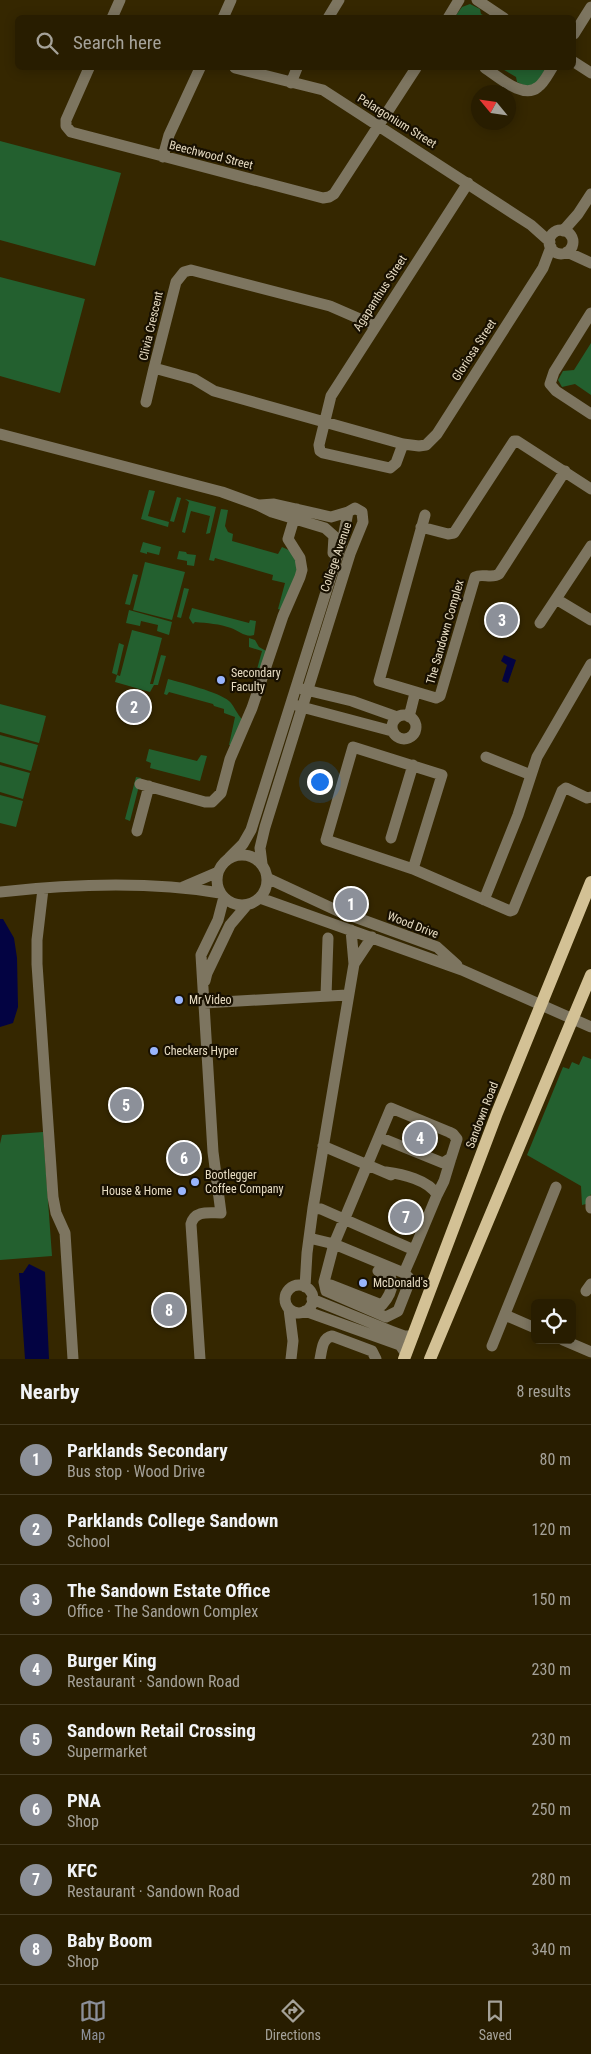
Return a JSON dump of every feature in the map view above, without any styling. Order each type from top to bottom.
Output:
[{"type":"main road","name":"Sandown Road","points":[[405,1356],[497,1112],[591,882]]},
{"type":"main road","points":[[430,1359],[591,975]]},
{"type":"street","points":[[113,15],[120,0]]},
{"type":"street","points":[[224,15],[231,0]]},
{"type":"street","points":[[450,15],[459,0]]},
{"type":"street","points":[[477,0],[500,15]]},
{"type":"street","points":[[329,15],[334,2]]},
{"type":"street","points":[[576,31],[591,7]]},
{"type":"street","points":[[576,63],[591,72]]},
{"type":"street","name":"Beechwood Street","points":[[89,70],[66,120],[68,129],[74,134],[326,198],[334,194],[415,70]]},
{"type":"street","points":[[163,157],[169,135],[199,70]]},
{"type":"street","name":"Pelargonium Street","points":[[242,70],[323,90],[590,262]]},
{"type":"street","points":[[291,83],[296,70]]},
{"type":"street","points":[[488,70],[519,89],[526,91],[533,90],[540,85],[551,70]]},
{"type":"street","name":"Agapanthus Street","points":[[403,444],[396,463],[390,468],[323,453],[320,451],[319,445],[323,422],[331,396],[468,183]]},
{"type":"street","name":"Gloriosa Street","points":[[426,445],[436,434],[591,194]]},
{"type":"street","name":"Clivia Crescent","points":[[376,326],[330,306],[191,270],[184,272],[176,282],[154,368],[194,379],[214,391],[323,422],[403,444],[426,445]]},
{"type":"street","points":[[591,313],[554,372],[550,384],[556,392],[591,414]]},
{"type":"street","points":[[146,402],[154,368]]},
{"type":"street","points":[[0,434],[222,492],[258,505],[274,504],[332,533],[335,542],[328,580]]},
{"type":"street","points":[[421,527],[448,534],[454,533],[516,440],[591,489]]},
{"type":"street","name":"The Sandown Complex","points":[[425,515],[378,678],[380,683],[436,698],[440,696],[475,578],[478,576],[495,577],[499,574],[565,471]]},
{"type":"street","name":"College Avenue","points":[[229,858],[243,844],[251,830],[342,538],[348,512],[351,509],[359,510],[364,517],[363,522],[350,554],[262,840],[260,852],[262,864]]},
{"type":"street","points":[[295,514],[332,517],[348,512]]},
{"type":"street","points":[[138,831],[144,785],[209,802],[216,800],[221,793],[230,759],[252,708],[285,610],[302,570],[300,558],[288,539],[295,514]]},
{"type":"street","points":[[540,623],[591,546]]},
{"type":"street","points":[[556,599],[591,620]]},
{"type":"street","points":[[484,900],[518,815],[537,757],[591,664]]},
{"type":"street","points":[[295,688],[352,701],[403,717]]},
{"type":"street","name":"The Sandown Complex","points":[[393,758],[396,735],[392,724],[403,717],[415,693]]},
{"type":"street","points":[[290,703],[396,735]]},
{"type":"street","name":"The Sandown Complex","points":[[396,735],[408,738],[415,730],[414,722],[403,717]]},
{"type":"street","points":[[413,869],[442,775],[393,758],[353,747],[327,841],[413,869],[510,911],[513,910],[562,791],[566,788],[587,798],[591,797]]},
{"type":"street","points":[[486,757],[531,775]]},
{"type":"street","points":[[391,838],[413,765]]},
{"type":"street","points":[[200,1359],[190,1224],[198,1214],[221,1213],[214,1152],[201,954],[218,920],[222,895],[217,882],[218,872],[222,864],[229,858],[239,854],[247,855],[262,864],[267,878],[266,889],[260,898],[247,905],[230,925],[207,973],[204,988]]},
{"type":"street","points":[[184,887],[218,872]]},
{"type":"street","name":"Wood Drive","points":[[267,878],[338,911],[437,947],[462,970]]},
{"type":"street","points":[[0,892],[88,886],[184,887],[222,895],[236,904],[247,905]]},
{"type":"street","points":[[42,889],[36,940],[38,974],[54,1197],[56,1213],[65,1233],[73,1359]]},
{"type":"street","name":"Wood Drive","points":[[260,898],[462,970],[591,1027]]},
{"type":"street","points":[[300,1286],[307,1253],[347,995],[354,964],[351,930]]},
{"type":"street","points":[[354,964],[372,937]]},
{"type":"street","points":[[326,996],[328,938]]},
{"type":"street","points":[[204,1003],[347,995]]},
{"type":"street","points":[[309,1238],[334,1244],[404,1273],[409,1282],[398,1311],[386,1317],[328,1292],[324,1282],[334,1244],[391,1108],[453,1134],[457,1142],[450,1166],[404,1273]]},
{"type":"street","points":[[379,1138],[440,1162],[444,1163],[451,1158]]},
{"type":"street","points":[[323,1146],[426,1190],[430,1200],[412,1239],[404,1240],[388,1233],[373,1232]]},
{"type":"street","points":[[386,1172],[400,1174],[428,1186],[437,1195]]},
{"type":"street","points":[[492,1346],[556,1187]]},
{"type":"street","points":[[591,1201],[591,1208]]},
{"type":"street","points":[[313,1208],[344,1219],[414,1250]]},
{"type":"street","points":[[324,1282],[382,1305],[388,1306],[391,1304],[398,1288],[398,1281],[359,1262],[353,1253]]},
{"type":"street","points":[[291,1359],[293,1341],[289,1309],[285,1301],[289,1289],[300,1286],[311,1293],[312,1299],[311,1305],[304,1312],[293,1341]]},
{"type":"street","points":[[312,1299],[404,1336],[413,1336]]},
{"type":"street","points":[[289,1309],[297,1313],[304,1312],[400,1345],[405,1356]]},
{"type":"street","points":[[505,1315],[531,1326]]},
{"type":"street","points":[[320,1359],[323,1344],[328,1337],[332,1336],[372,1351],[376,1359]]},
{"type":"street","points":[[572,1344],[591,1352]]},
{"type":"green space","points":[[470,4],[480,9],[483,15],[456,15],[462,7]]},
{"type":"green space","points":[[504,70],[545,70],[537,82],[528,87],[517,82],[516,77]]},
{"type":"green space","points":[[0,141],[121,173],[95,266],[0,240]]},
{"type":"green space","points":[[0,277],[85,299],[60,393],[0,376]]},
{"type":"green space","points":[[591,343],[591,395],[575,384],[562,387],[558,380],[563,371],[574,370]]},
{"type":"green space","points":[[149,490],[155,491],[148,516],[169,522],[168,527],[141,519]]},
{"type":"green space","points":[[177,497],[181,498],[174,522],[170,521]]},
{"type":"green space","points":[[185,499],[216,507],[210,533],[206,534],[210,516],[191,511],[185,533],[182,532],[189,502]]},
{"type":"green space","points":[[221,509],[228,510],[225,526],[228,532],[233,534],[232,541],[278,554],[282,547],[293,552],[299,569],[281,610],[278,609],[285,583],[272,580],[273,575],[215,558],[214,561],[209,560]]},
{"type":"green space","points":[[143,542],[161,547],[159,555],[140,552]]},
{"type":"green space","points":[[179,551],[196,555],[194,566],[187,565],[187,561],[177,559]]},
{"type":"green space","points":[[145,562],[185,572],[172,620],[133,610]]},
{"type":"green space","points":[[133,574],[138,575],[130,605],[125,604]]},
{"type":"green space","points":[[184,588],[189,589],[181,618],[177,617]]},
{"type":"green space","points":[[192,608],[249,623],[250,620],[256,621],[254,635],[245,635],[231,628],[218,625],[195,622],[193,624],[189,618]]},
{"type":"green space","points":[[129,610],[172,622],[169,635],[157,631],[158,625],[141,621],[140,626],[126,623]]},
{"type":"green space","points":[[132,630],[162,638],[150,684],[153,684],[161,655],[166,656],[158,685],[154,685],[150,692],[115,682],[117,675],[120,676]]},
{"type":"green space","points":[[249,638],[255,640],[259,647],[268,652],[258,681],[254,680],[262,651],[249,647]]},
{"type":"green space","points":[[119,643],[124,645],[117,675],[112,673]]},
{"type":"green space","points":[[168,679],[209,691],[231,703],[243,720],[231,745],[229,745],[235,717],[224,713],[224,709],[213,704],[169,692],[167,695],[164,694]]},
{"type":"green space","points":[[0,704],[46,716],[39,743],[0,732]]},
{"type":"green space","points":[[0,735],[38,745],[31,771],[0,762]]},
{"type":"green space","points":[[149,749],[197,761],[201,755],[207,756],[200,781],[150,768],[151,763],[146,761]]},
{"type":"green space","points":[[0,765],[30,773],[23,799],[0,792]]},
{"type":"green space","points":[[136,777],[141,778],[130,821],[125,819]]},
{"type":"green space","points":[[0,795],[23,801],[16,827],[0,823]]},
{"type":"green space","points":[[583,1056],[591,1059],[591,1194],[586,1204],[582,1205],[581,1186],[527,1155],[563,1067],[569,1069],[572,1062],[579,1065]]},
{"type":"green space","points":[[43,1132],[52,1256],[0,1260],[0,1144],[2,1135]]},
{"type":"shaded area","points":[[504,655],[516,660],[508,683],[502,681],[507,665],[501,661]]},
{"type":"shaded area","points":[[0,919],[3,919],[14,938],[17,958],[18,1007],[13,1023],[0,1027]]},
{"type":"shaded area","points":[[29,1264],[45,1272],[49,1359],[25,1359],[19,1273],[23,1273]]},
{"type":"place","name":"The Sandown Estate Office","points":[[502,620]]},
{"type":"place","name":"Secondary Faculty","points":[[221,680]]},
{"type":"place","name":"Parklands College Sandown","points":[[134,707]]},
{"type":"place","name":"Parklands Secondary","points":[[351,904]]},
{"type":"place","name":"Mr Video","points":[[179,1000]]},
{"type":"place","name":"Checkers Hyper","points":[[154,1051]]},
{"type":"place","name":"Sandown Retail Crossing","points":[[126,1105]]},
{"type":"place","name":"Burger King","points":[[420,1138]]},
{"type":"place","name":"PNA","points":[[184,1158]]},
{"type":"place","name":"Bootlegger Coffee Company","points":[[195,1182]]},
{"type":"place","name":"House & Home","points":[[182,1191]]},
{"type":"place","name":"KFC","points":[[406,1217]]},
{"type":"place","name":"McDonald's","points":[[363,1283]]},
{"type":"place","name":"Baby Boom","points":[[169,1310]]}]
